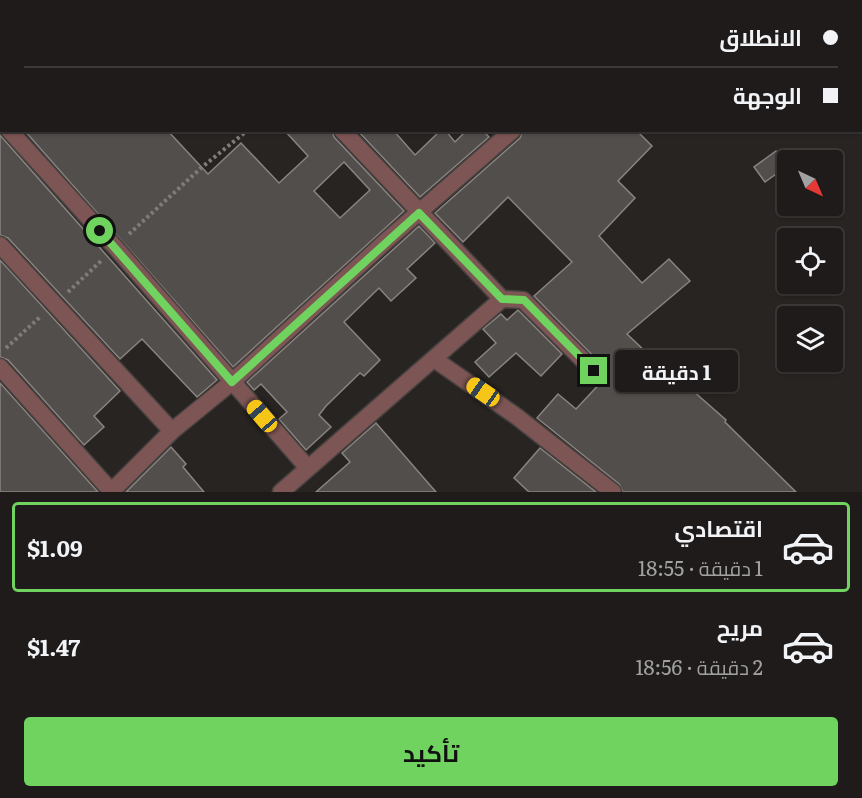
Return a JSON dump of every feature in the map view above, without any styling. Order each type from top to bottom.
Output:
[{"type":"street","points":[[11,132],[115,247],[307,467]]},
{"type":"street","points":[[344,132],[502,299],[524,300],[594,371]]},
{"type":"street","points":[[0,367],[111,492],[172,431],[232,382],[511,132]]},
{"type":"street","points":[[0,244],[172,431]]},
{"type":"street","points":[[281,492],[502,299]]},
{"type":"street","points":[[434,359],[516,416],[613,492]]},
{"type":"building","points":[[26,132],[169,132],[208,174],[241,143],[279,183],[308,156],[286,132],[333,132],[334,137],[404,211],[233,367]],"holes":[[[344,162],[370,190],[340,218],[314,191]]]},
{"type":"building","points":[[359,132],[395,132],[415,155],[439,132],[447,132],[455,142],[465,132],[484,132],[489,137],[420,197]]},
{"type":"building","points":[[522,132],[638,132],[652,146],[618,181],[635,198],[599,236],[642,283],[669,259],[690,281],[627,334],[689,393],[692,390],[726,420],[725,422],[796,492],[623,492],[619,484],[537,418],[558,394],[576,409],[605,378],[601,364],[534,296],[572,262],[508,197],[463,242],[435,213],[520,138]]},
{"type":"building","points":[[0,135],[217,380],[197,397],[142,339],[120,359],[8,238],[0,235]]},
{"type":"building","points":[[777,152],[777,173],[765,182],[754,167]]},
{"type":"building","points":[[419,226],[435,243],[407,269],[416,278],[391,301],[379,288],[344,322],[380,360],[364,376],[360,373],[326,406],[319,415],[331,427],[306,450],[279,419],[287,412],[261,384],[254,390],[247,382]]},
{"type":"building","points":[[0,260],[120,391],[94,416],[104,427],[84,445],[8,360],[0,357]]},
{"type":"building","points":[[518,310],[562,354],[541,376],[516,353],[489,377],[475,362],[496,343],[483,329],[501,314],[507,320]]},
{"type":"building","points":[[0,383],[98,492],[0,492]]},
{"type":"building","points":[[376,423],[436,492],[316,492],[350,462],[342,453]]},
{"type":"building","points":[[171,447],[186,464],[183,467],[204,492],[126,492]]},
{"type":"building","points":[[540,448],[596,492],[529,492],[514,478]]},
{"type":"route","points":[[100,231],[232,382],[419,213],[502,299],[524,300],[594,371]]}]
